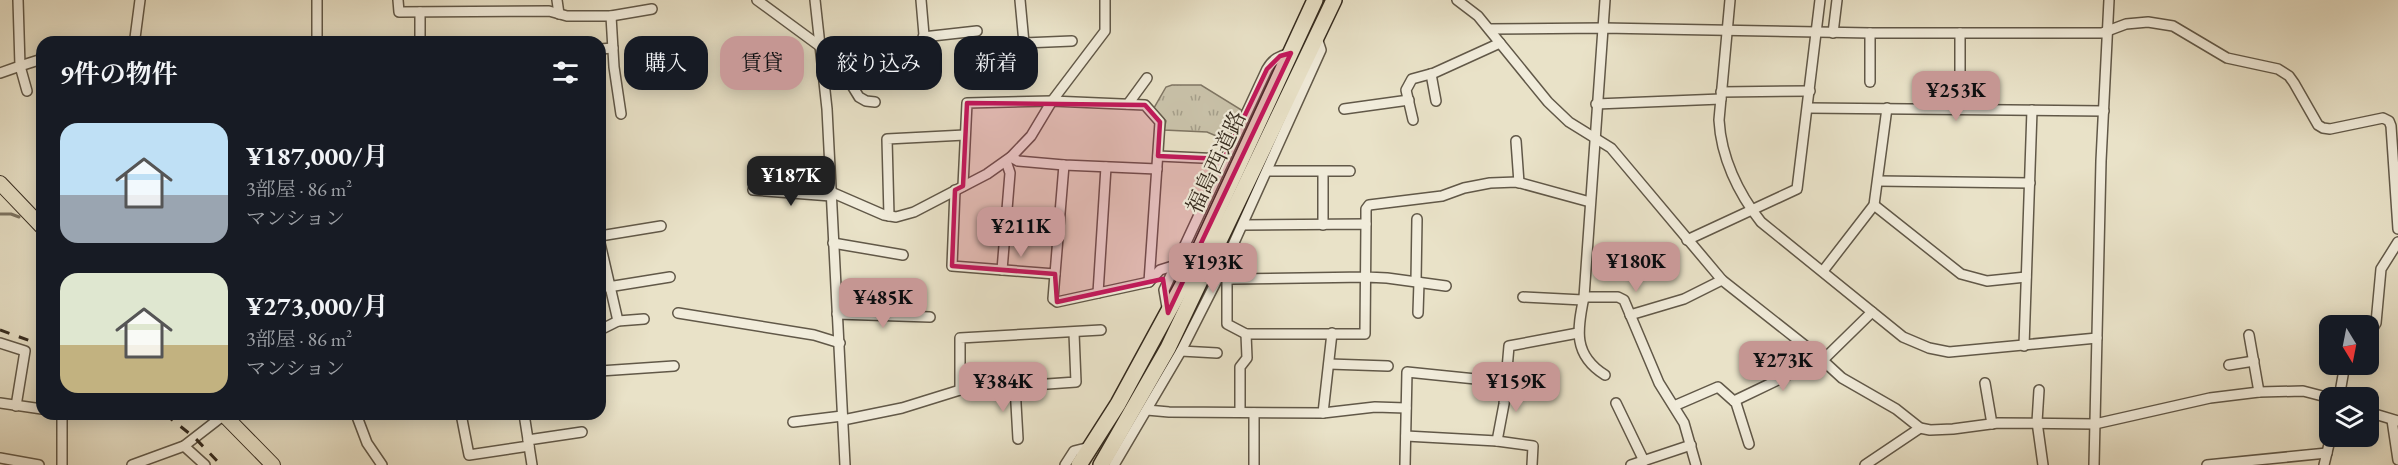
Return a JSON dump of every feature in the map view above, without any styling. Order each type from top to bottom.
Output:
[{"type":"highway","name":"福島西道路","points":[[1079,465],[1118,404],[1186,279],[1315,0]]},
{"type":"highway","name":"福島西道路","points":[[1101,465],[1168,348],[1334,0]]},
{"type":"main road","points":[[0,183],[36,219]]},
{"type":"main road","points":[[229,420],[273,465]]},
{"type":"street","points":[[18,0],[20,66],[27,91]]},
{"type":"street","points":[[135,36],[140,0]]},
{"type":"street","points":[[317,0],[317,36]]},
{"type":"street","points":[[398,0],[399,12],[549,11],[559,15],[611,16],[652,9]]},
{"type":"street","points":[[457,0],[457,12]]},
{"type":"street","points":[[558,0],[559,15]]},
{"type":"street","points":[[757,0],[816,43]]},
{"type":"street","points":[[815,0],[820,36]]},
{"type":"street","points":[[921,0],[923,36]]},
{"type":"street","points":[[1020,0],[1024,43],[1072,41]]},
{"type":"street","points":[[753,190],[831,194],[896,218],[914,212],[987,174],[1008,159],[1031,136],[1052,101],[1105,31],[1105,0]]},
{"type":"street","points":[[1457,0],[1478,16],[1548,102],[1569,122],[1593,139],[1611,148],[1722,280],[1842,378],[1896,410],[1920,428],[1953,429],[2037,422],[2095,424],[2210,398],[2259,392],[2303,391],[2319,395]]},
{"type":"street","points":[[1605,0],[1583,298],[1578,333],[1585,356],[1593,368],[1605,375]]},
{"type":"street","points":[[1730,0],[1719,120],[1723,151],[1733,176],[1761,222],[1903,337],[1940,351],[1961,352],[2097,338]]},
{"type":"street","points":[[1687,240],[1797,189],[1820,0]]},
{"type":"street","points":[[1833,33],[1838,0]]},
{"type":"street","points":[[2094,465],[2101,161],[2109,0]]},
{"type":"street","points":[[420,12],[420,36]]},
{"type":"street","points":[[611,16],[621,114]]},
{"type":"street","points":[[1489,29],[2102,33],[2126,24],[2148,22],[2173,26],[2227,58],[2278,69],[2289,76],[2318,125],[2323,128],[2330,129],[2383,118],[2389,121],[2398,229]]},
{"type":"street","points":[[932,36],[978,31]]},
{"type":"street","points":[[1870,33],[1870,82]]},
{"type":"street","points":[[1960,33],[1960,108]]},
{"type":"street","points":[[1114,465],[1223,278],[1243,225],[1321,50],[1317,38]]},
{"type":"street","points":[[1413,120],[1406,90],[1412,80],[1431,74],[1500,43]]},
{"type":"street","points":[[606,49],[613,48]]},
{"type":"street","points":[[1168,313],[1164,290],[1224,159],[1267,69],[1280,56],[1290,53]]},
{"type":"street","points":[[0,73],[36,61]]},
{"type":"street","points":[[1431,74],[1436,101]]},
{"type":"street","points":[[1128,104],[1147,78]]},
{"type":"street","points":[[825,90],[845,465]]},
{"type":"street","points":[[854,90],[858,97],[875,102]]},
{"type":"street","points":[[1596,104],[1810,91]]},
{"type":"street","points":[[1344,110],[1409,100]]},
{"type":"street","points":[[1054,274],[952,266],[967,103],[1052,101],[1144,105],[1161,122],[1149,282]]},
{"type":"street","points":[[1808,108],[2104,111]]},
{"type":"street","points":[[1823,271],[1874,205],[1887,108]]},
{"type":"street","points":[[2024,346],[2032,110]]},
{"type":"street","points":[[889,216],[886,139],[965,135]]},
{"type":"street","points":[[1516,141],[1519,183]]},
{"type":"street","points":[[1158,156],[1224,159]]},
{"type":"street","points":[[1008,159],[1064,165],[1157,169]]},
{"type":"street","points":[[1002,270],[1010,173],[1008,159]]},
{"type":"street","points":[[1064,165],[1053,299],[1057,302],[1149,282],[1160,270],[1176,265]]},
{"type":"street","points":[[1098,292],[1106,167]]},
{"type":"street","points":[[1268,171],[1350,171]]},
{"type":"street","points":[[1323,172],[1323,225]]},
{"type":"street","points":[[1878,181],[2030,183]]},
{"type":"street","points":[[1223,278],[1227,324],[1246,334],[1365,334],[1366,209],[1369,205],[1442,196],[1464,188],[1490,183],[1519,183],[1590,202]]},
{"type":"street","points":[[1874,205],[1961,274],[1987,282],[2026,277]]},
{"type":"street","points":[[1417,219],[1418,313]]},
{"type":"street","points":[[1243,225],[1366,224]]},
{"type":"street","points":[[606,235],[661,226]]},
{"type":"street","points":[[2377,315],[2381,269],[2398,242]]},
{"type":"street","points":[[834,243],[903,255]]},
{"type":"street","points":[[606,273],[618,321]]},
{"type":"street","points":[[609,288],[670,277]]},
{"type":"street","points":[[1223,278],[1366,278],[1446,285]]},
{"type":"street","points":[[1630,315],[1684,299],[1722,280]]},
{"type":"street","points":[[1523,297],[1618,297],[1624,300],[1652,366],[1684,423],[1696,465]]},
{"type":"street","points":[[1734,401],[1820,358],[1872,312]]},
{"type":"street","points":[[678,313],[814,335],[840,343]]},
{"type":"street","points":[[837,314],[930,317]]},
{"type":"street","points":[[606,327],[618,321],[644,319]]},
{"type":"street","points":[[960,390],[960,338],[1101,330]]},
{"type":"street","points":[[793,422],[842,418],[902,408],[960,390],[1076,382],[1074,333]]},
{"type":"street","points":[[1323,413],[1332,333]]},
{"type":"street","points":[[1497,441],[1504,404],[1509,346],[1578,333]]},
{"type":"street","points":[[1240,412],[1240,367],[1247,358],[1246,334]]},
{"type":"street","points":[[2249,335],[2259,392]]},
{"type":"street","points":[[0,343],[25,351],[16,406]]},
{"type":"street","points":[[1181,351],[1217,353]]},
{"type":"street","points":[[2229,365],[2254,361]]},
{"type":"street","points":[[1329,364],[1388,366]]},
{"type":"street","points":[[606,371],[674,366]]},
{"type":"street","points":[[1405,465],[1407,372],[1505,382]]},
{"type":"street","points":[[1985,383],[1992,424]]},
{"type":"street","points":[[1015,386],[1018,439]]},
{"type":"street","points":[[1674,406],[1718,387],[1734,401],[1749,444]]},
{"type":"street","points":[[2039,390],[2037,422],[2043,465]]},
{"type":"street","points":[[0,403],[36,408]]},
{"type":"street","points":[[1616,403],[1644,461]]},
{"type":"street","points":[[1147,410],[1323,413],[1375,407],[1406,408]]},
{"type":"street","points":[[1254,412],[1254,465]]},
{"type":"street","points":[[2379,416],[2395,421],[2398,460]]},
{"type":"street","points":[[62,420],[62,465]]},
{"type":"street","points":[[132,465],[184,446],[218,420]]},
{"type":"street","points":[[358,420],[367,443],[382,465]]},
{"type":"street","points":[[462,420],[469,455],[582,432]]},
{"type":"street","points":[[525,420],[532,465]]},
{"type":"street","points":[[1865,465],[1920,428]]},
{"type":"street","points":[[1406,436],[1497,441],[1533,446],[1532,465]]},
{"type":"street","points":[[1630,465],[1691,445]]},
{"type":"street","points":[[184,446],[205,465]]},
{"type":"street","points":[[1065,465],[1074,451],[1092,446]]},
{"type":"street","points":[[2324,465],[2328,447]]},
{"type":"street","points":[[2207,465],[2327,453]]},
{"type":"street","points":[[0,458],[39,465]]},
{"type":"highlighted area","points":[[1291,53],[1168,313],[1163,279],[1057,302],[1055,274],[952,266],[955,190],[963,186],[967,103],[1145,105],[1160,122],[1158,156],[1224,159],[1267,69],[1280,56]]},
{"type":"green space","points":[[1201,85],[1248,114],[1235,144],[1207,132],[1164,130],[1166,121],[1154,108],[1166,87]]},
{"type":"waterway","points":[[0,214],[19,217]]},
{"type":"railway","points":[[0,330],[36,343]]},
{"type":"railway","points":[[172,420],[195,438],[221,465]]}]
